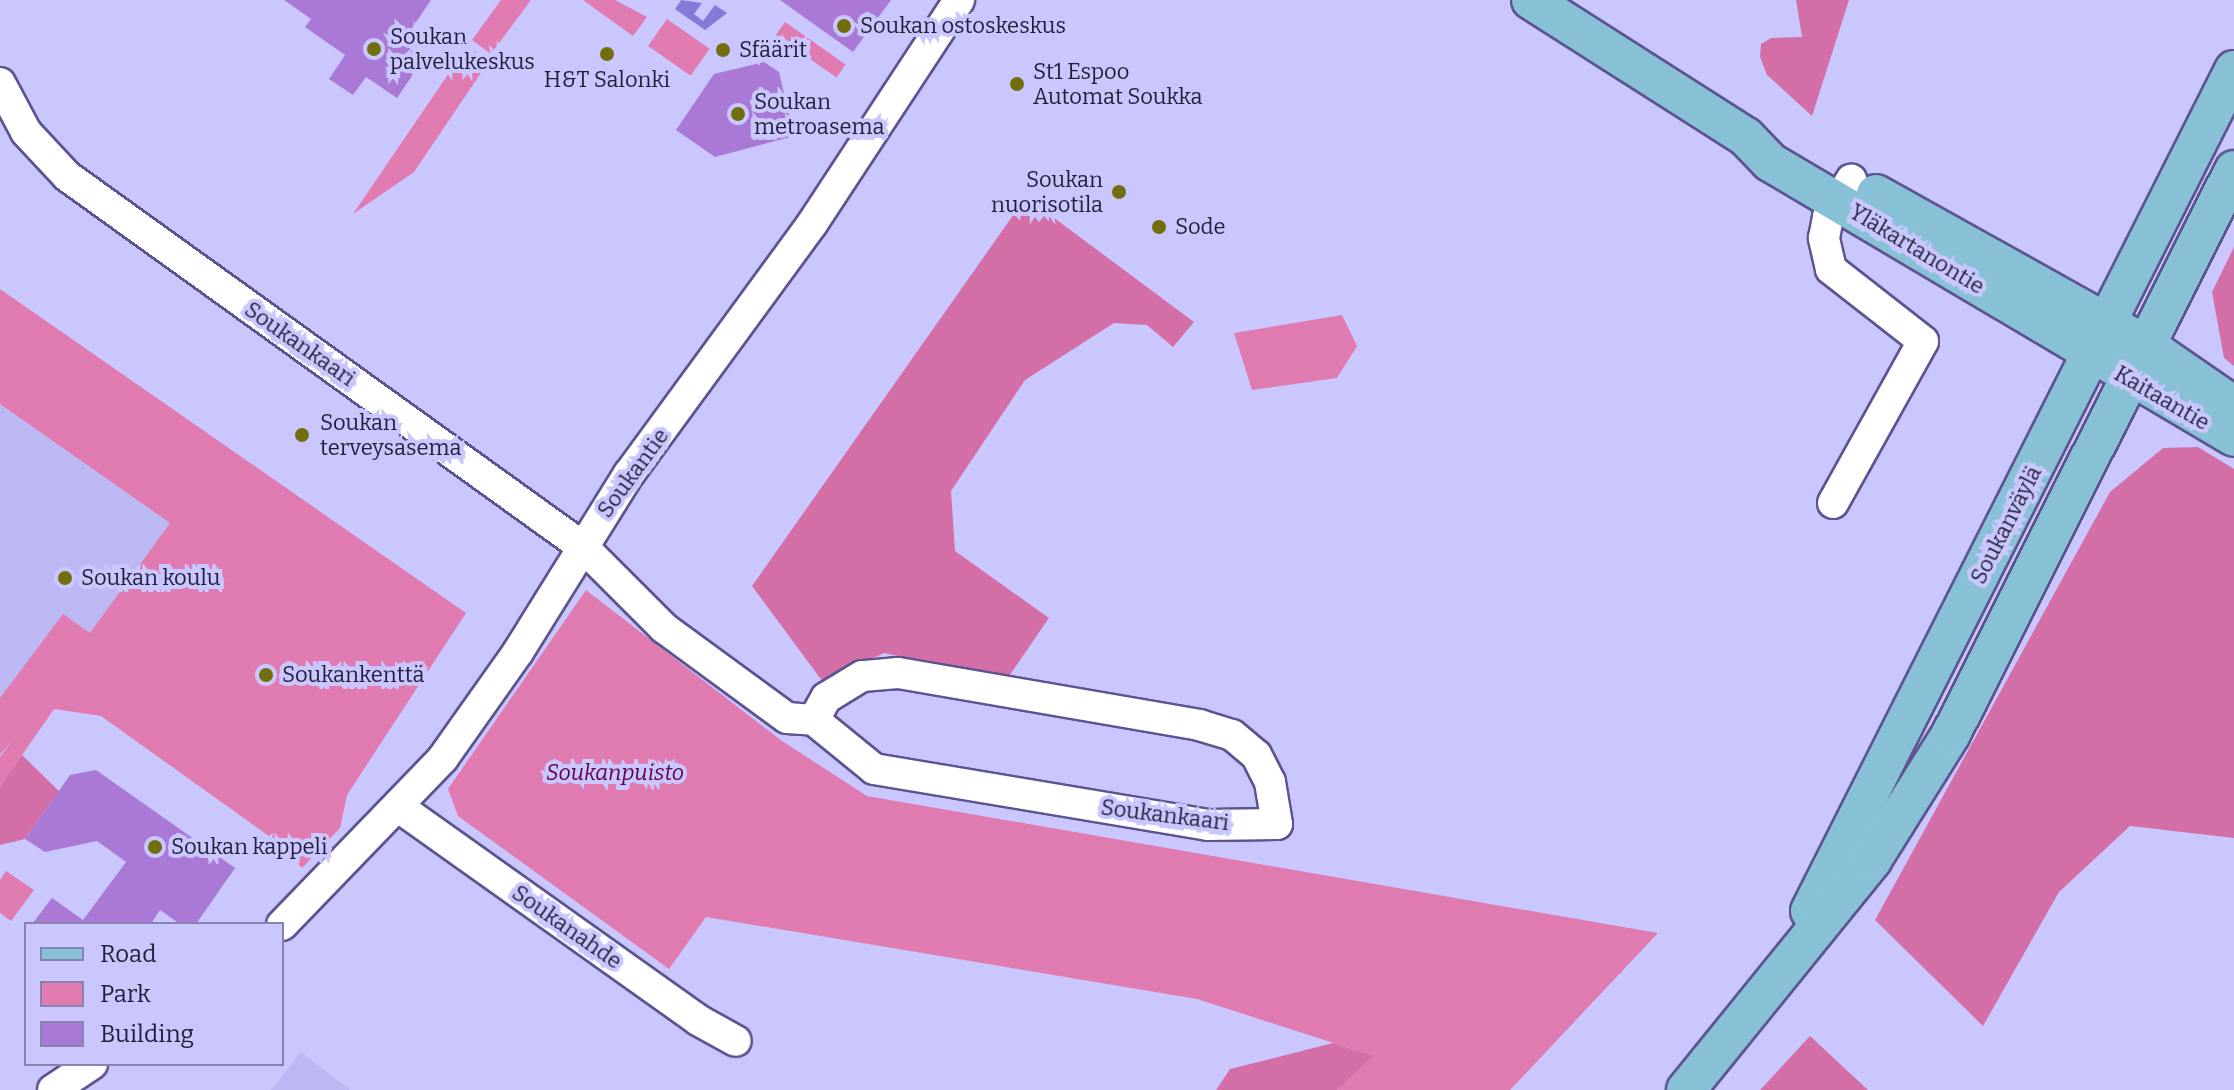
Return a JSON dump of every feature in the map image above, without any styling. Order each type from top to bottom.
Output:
[{"type":"main road","name":"Yläkartanontie","points":[[1531,0],[1746,137],[1784,144],[1844,191],[2091,356]]},
{"type":"main road","name":"Soukanväylä","points":[[1776,978],[2234,70]]},
{"type":"main road","name":"Soukanväylä","points":[[1686,1090],[1872,860],[1951,734],[2234,170]]},
{"type":"main road","name":"Yläkartanontie","points":[[1844,191],[2109,323]]},
{"type":"main road","name":"Kaitaantie","points":[[2109,323],[2234,406]]},
{"type":"main road","name":"Kaitaantie","points":[[2091,356],[2234,437]]},
{"type":"street","name":"Soukantie","points":[[284,923],[400,808],[518,652],[583,547],[812,224],[959,0]]},
{"type":"street","name":"Soukankaari","points":[[0,83],[26,132],[67,176],[583,547],[664,628],[787,718],[814,720],[874,769],[1208,825],[1277,824],[1270,782],[1256,755],[1232,735],[1200,725],[898,673],[862,676],[826,698],[814,720]]},
{"type":"street","points":[[1833,503],[1923,341],[1831,269],[1824,238],[1844,191]]},
{"type":"street","name":"Soukanahde","points":[[400,808],[698,1020],[736,1041]]},
{"type":"street","points":[[32,1090],[62,1066]]},
{"type":"street","points":[[53,1090],[89,1066]]},
{"type":"shaded area","points":[[681,0],[702,3],[694,14],[703,21],[715,5],[727,13],[705,30],[675,9]]},
{"type":"shaded area","points":[[1796,0],[1849,0],[1812,116],[1767,75],[1760,57],[1761,44],[1771,38],[1802,37]]},
{"type":"shaded area","points":[[1026,197],[1194,322],[1173,347],[1147,325],[1114,323],[1025,380],[951,491],[955,551],[1049,618],[1007,679],[884,653],[823,682],[752,586]]},
{"type":"shaded area","points":[[2234,247],[2234,366],[2224,358],[2212,292]]},
{"type":"shaded area","name":"Soukan koulu","points":[[0,404],[170,523],[0,757]]},
{"type":"shaded area","points":[[2198,447],[2234,469],[2234,838],[2130,826],[2059,892],[1983,1026],[1875,920],[2110,492],[2163,448]]},
{"type":"shaded area","points":[[22,755],[59,791],[25,839],[0,845],[0,787]]},
{"type":"shaded area","points":[[1810,1036],[1868,1090],[1760,1090]]},
{"type":"shaded area","points":[[1333,1043],[1374,1056],[1337,1090],[1216,1090],[1230,1069]]},
{"type":"shaded area","points":[[301,1052],[350,1090],[271,1090]]},
{"type":"green space","points":[[501,0],[531,0],[491,54],[472,40]]},
{"type":"green space","points":[[583,0],[615,0],[647,17],[633,36]]},
{"type":"green space","points":[[667,19],[710,49],[691,76],[648,46]]},
{"type":"green space","points":[[785,22],[846,64],[836,78],[776,35]]},
{"type":"green space","points":[[472,50],[489,61],[414,172],[353,214],[449,73],[456,73]]},
{"type":"green space","points":[[0,289],[466,613],[347,795],[340,828],[302,868],[280,844],[101,716],[54,709],[0,787],[0,757],[12,741],[0,754],[0,698],[63,614],[90,633],[170,523],[0,404]]},
{"type":"green space","points":[[1342,315],[1357,346],[1337,378],[1252,390],[1234,333]]},
{"type":"green space","name":"Soukanpuisto","points":[[586,590],[782,741],[867,796],[1658,933],[1510,1090],[1337,1090],[1374,1056],[1197,999],[706,917],[669,969],[458,816],[448,789]]},
{"type":"green space","points":[[6,871],[34,890],[11,921],[0,913],[0,880]]},
{"type":"building","name":"Soukan palvelukeskus","points":[[284,0],[431,0],[402,43],[424,58],[397,98],[366,77],[353,95],[329,79],[345,55],[305,27],[311,19]]},
{"type":"building","name":"Soukan ostoskeskus","points":[[780,0],[891,0],[853,52]]},
{"type":"building","name":"Soukan metroasema","points":[[764,62],[779,72],[794,136],[715,157],[676,130],[714,74]]},
{"type":"building","name":"Soukan kappeli","points":[[96,770],[235,868],[197,922],[177,922],[160,910],[152,922],[34,922],[52,898],[83,920],[126,862],[97,841],[45,852],[25,839],[70,775]]},
{"type":"place","name":"Soukan ostoskeskus","points":[[844,26]]},
{"type":"place","name":"Soukan palvelukeskus","points":[[374,49]]},
{"type":"place","name":"Sfäärit","points":[[723,50]]},
{"type":"place","name":"H&T Salonki","points":[[607,54]]},
{"type":"place","name":"St1 Espoo Automat Soukka","points":[[1017,84]]},
{"type":"place","name":"Soukan metroasema","points":[[738,114]]},
{"type":"place","name":"Soukan nuorisotila","points":[[1119,192]]},
{"type":"place","name":"Sode","points":[[1159,227]]},
{"type":"place","name":"Soukan terveysasema","points":[[302,435]]},
{"type":"place","name":"Soukan koulu","points":[[65,578]]},
{"type":"place","name":"Soukankenttä","points":[[266,675]]},
{"type":"place","name":"Soukan kappeli","points":[[155,847]]}]
